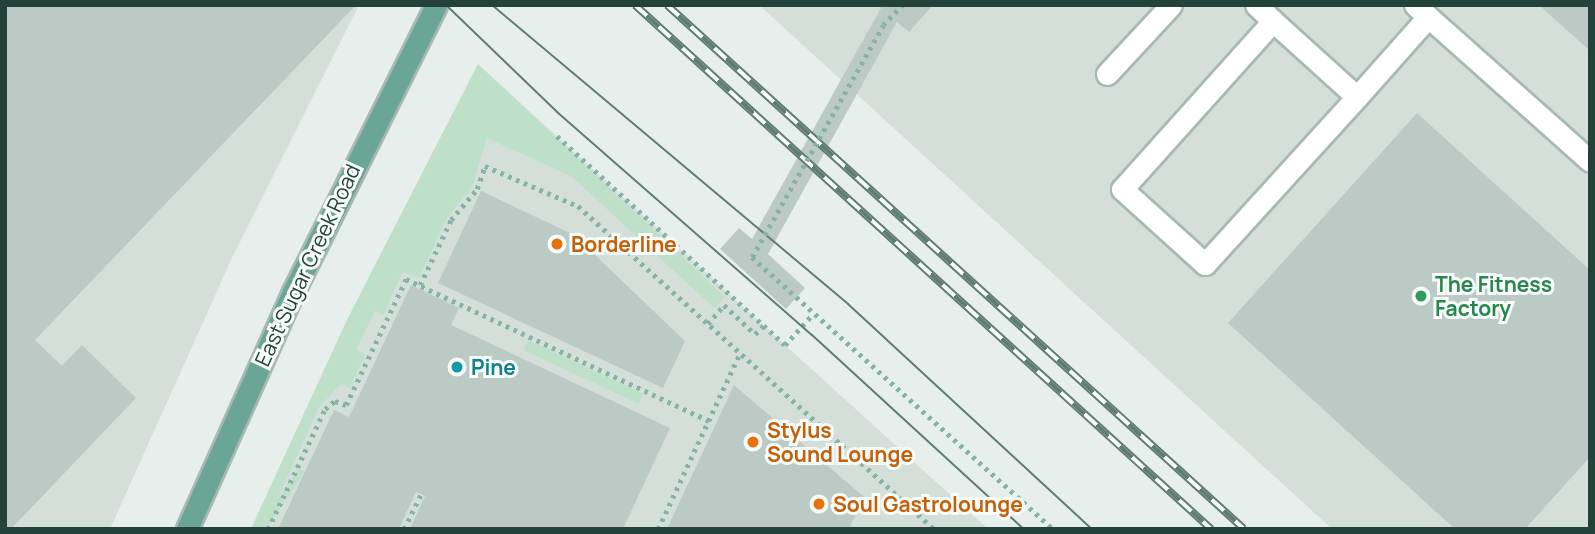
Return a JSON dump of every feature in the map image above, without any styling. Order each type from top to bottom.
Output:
[{"type":"main road","name":"East Sugar Creek Road","points":[[187,529],[293,292],[436,5]]},
{"type":"street","points":[[1107,75],[1171,5]]},
{"type":"street","points":[[1256,5],[1357,97]]},
{"type":"street","points":[[1273,21],[1122,189],[1205,264],[1357,97],[1421,11],[1590,161]]},
{"type":"path","points":[[902,5],[883,25],[752,257],[1053,529]]},
{"type":"path","points":[[557,136],[785,345],[813,314]]},
{"type":"path","points":[[420,285],[451,220],[477,189],[485,166],[578,206],[934,529]]},
{"type":"path","points":[[268,529],[325,409],[335,401],[346,405],[407,279],[709,421]]},
{"type":"path","points":[[708,324],[724,306],[755,334],[764,326]]},
{"type":"path","points":[[659,529],[740,354]]},
{"type":"path","points":[[404,529],[421,494]]},
{"type":"shaded area","points":[[5,5],[359,5],[232,258],[110,529],[5,529]]},
{"type":"shaded area","points":[[759,5],[1590,5],[1590,529],[1332,529]]},
{"type":"shaded area","points":[[478,64],[988,529],[251,529],[347,320]]},
{"type":"green space","points":[[478,64],[725,297],[714,308],[571,176],[487,138],[472,187],[447,218],[419,278],[403,272],[383,315],[375,311],[356,350],[365,355],[350,388],[341,384],[319,407],[264,529],[251,529],[347,320]]},
{"type":"green space","points":[[528,340],[643,394],[638,404],[523,350]]},
{"type":"green space","points":[[299,468],[305,472],[267,527],[262,524]]},
{"type":"building","points":[[5,5],[356,5],[35,340],[62,366],[82,345],[136,398],[11,529],[5,529]]},
{"type":"building","points":[[878,5],[933,5],[909,32],[897,22],[768,254],[805,288],[786,309],[720,249],[739,228],[752,239],[881,8]]},
{"type":"building","points":[[1539,5],[1590,5],[1590,51]]},
{"type":"building","name":"The Fitness Factory","points":[[1417,113],[1590,270],[1590,457],[1525,529],[1455,529],[1228,323]]},
{"type":"building","points":[[481,191],[574,235],[685,341],[663,388],[438,283]]},
{"type":"building","name":"Pine","points":[[411,285],[459,308],[451,325],[670,428],[623,529],[410,529],[425,496],[416,492],[399,529],[278,529],[334,410],[349,417]]},
{"type":"building","points":[[734,385],[864,497],[849,529],[667,529]]},
{"type":"tram line","points":[[446,5],[557,112],[812,335],[1024,529]]},
{"type":"tram line","points":[[492,5],[848,304],[1092,529]]},
{"type":"railway","points":[[635,5],[1211,529]]},
{"type":"railway","points":[[667,5],[1244,529]]},
{"type":"place","name":"Borderline","points":[[557,244]]},
{"type":"place","name":"The Fitness Factory","points":[[1421,296]]},
{"type":"place","name":"Pine","points":[[457,367]]},
{"type":"place","name":"Stylus Sound Lounge","points":[[753,442]]},
{"type":"place","name":"Soul Gastrolounge","points":[[819,504]]}]
